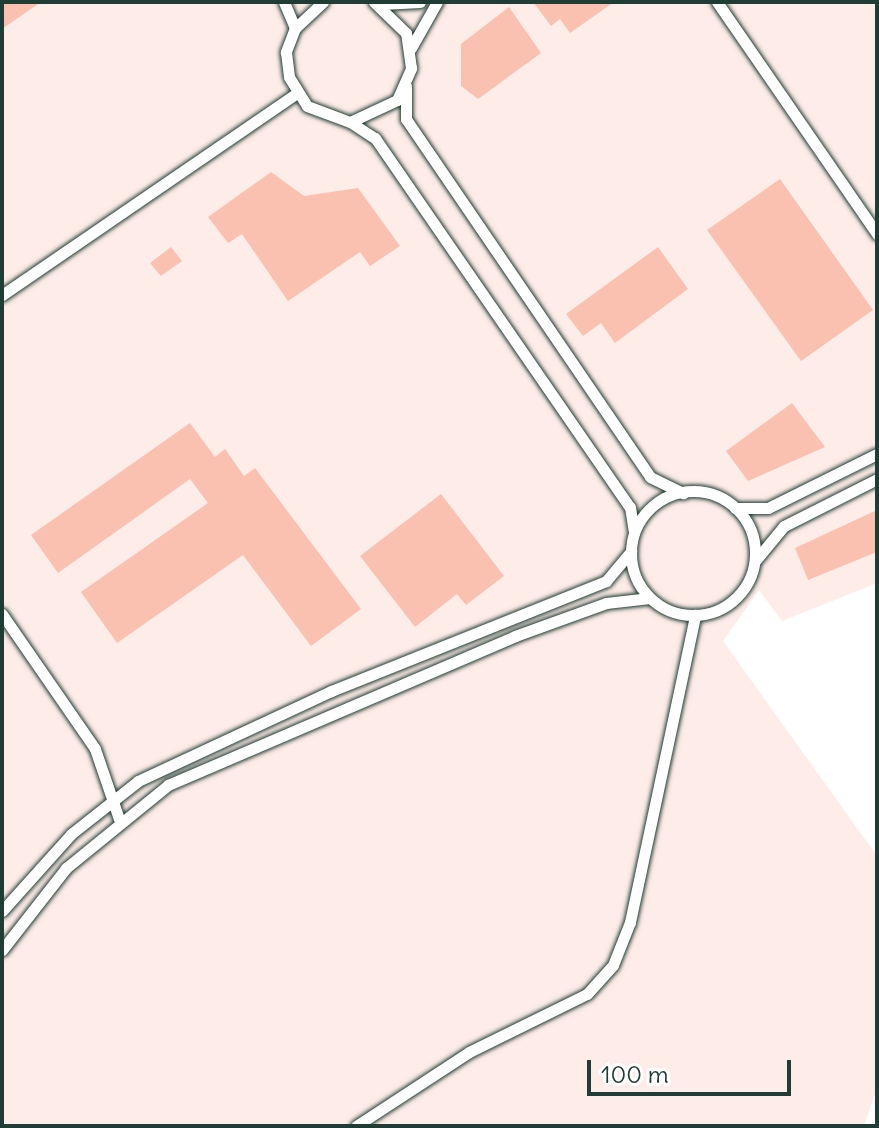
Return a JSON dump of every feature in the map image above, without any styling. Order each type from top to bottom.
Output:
[{"type":"street","points":[[284,2],[295,28]]},
{"type":"street","points":[[323,2],[295,28],[286,52],[296,94],[331,119],[350,122],[383,112],[406,86]]},
{"type":"street","points":[[376,3],[420,2]]},
{"type":"street","points":[[437,2],[411,49],[406,119],[650,477],[683,493]]},
{"type":"street","points":[[717,2],[877,234]]},
{"type":"street","points":[[376,3],[394,15],[411,49]]},
{"type":"street","points":[[2,295],[296,94]]},
{"type":"street","points":[[2,911],[115,797],[196,750],[606,581],[631,551],[634,533],[630,507],[384,150],[350,122]]},
{"type":"street","points":[[634,533],[654,505],[683,493],[701,492],[735,508],[768,508],[877,454]]},
{"type":"street","points":[[2,950],[57,879],[119,819],[227,755],[366,696],[606,603],[650,598],[695,615],[741,593],[755,561],[784,526],[877,479]]},
{"type":"street","points":[[735,508],[751,532],[755,561]]},
{"type":"street","points":[[631,551],[650,598]]},
{"type":"street","points":[[2,614],[95,749],[115,797],[119,819]]},
{"type":"street","points":[[356,1126],[469,1052],[587,994],[613,965],[630,922],[695,615]]},
{"type":"shaded area","points":[[2,2],[877,2],[877,583],[782,621],[759,590],[723,641],[877,856],[877,1088],[864,1126],[2,1126]]},
{"type":"building","points":[[2,2],[41,2],[2,29]]},
{"type":"building","points":[[533,2],[614,2],[570,33],[560,19],[551,26]]},
{"type":"building","points":[[509,7],[541,53],[478,99],[461,86],[461,44]]},
{"type":"building","points":[[271,172],[304,196],[358,188],[400,246],[370,266],[360,252],[288,301],[242,234],[228,243],[208,217]]},
{"type":"building","points":[[780,179],[873,310],[801,361],[707,230]]},
{"type":"building","points":[[171,247],[182,261],[161,276],[150,263]]},
{"type":"building","points":[[658,247],[688,289],[615,343],[601,323],[583,336],[566,314]]},
{"type":"building","points":[[792,403],[825,447],[748,481],[726,451]]},
{"type":"building","points":[[190,423],[215,457],[225,449],[244,476],[255,468],[361,609],[311,646],[243,555],[117,643],[81,592],[208,503],[190,479],[58,573],[31,535]]},
{"type":"building","points":[[441,494],[504,576],[466,605],[457,594],[415,627],[360,556]]},
{"type":"building","points":[[877,510],[877,552],[808,580],[795,548]]}]
